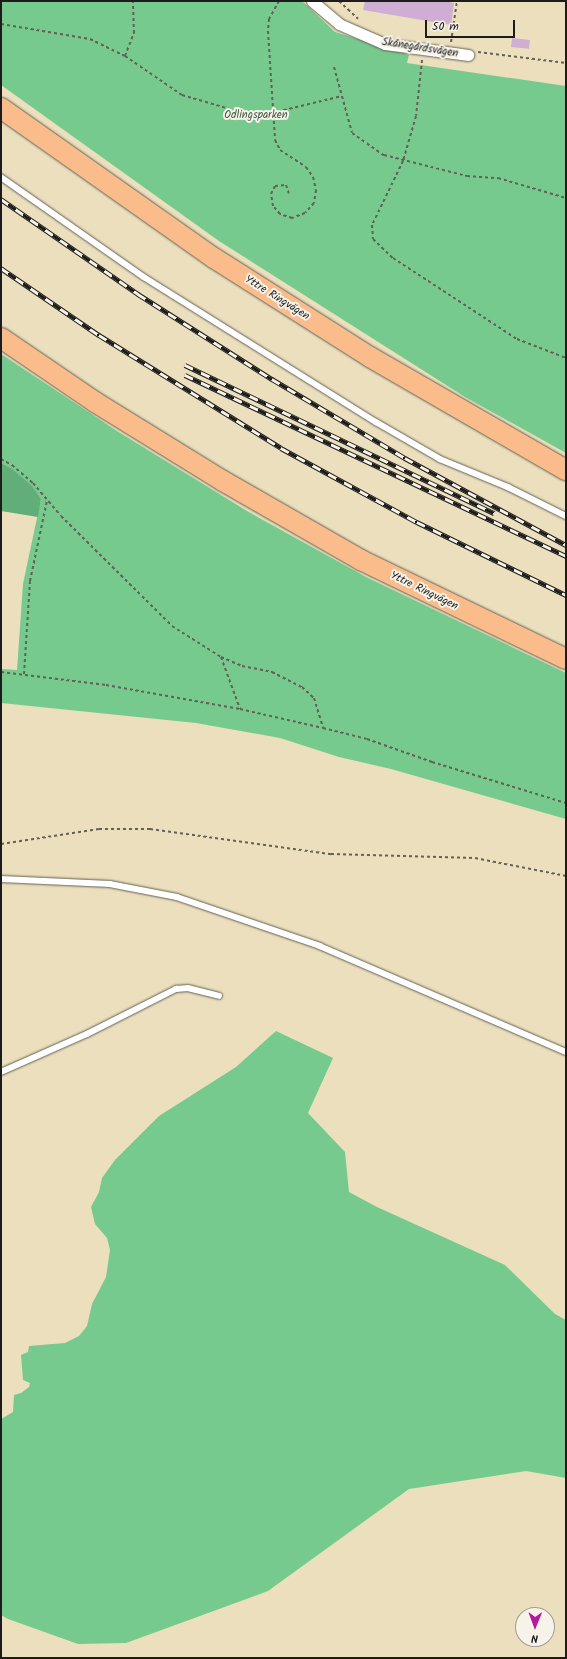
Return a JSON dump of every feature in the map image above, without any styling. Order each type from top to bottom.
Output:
[{"type":"highway","name":"Yttre Ringvägen","points":[[1,108],[220,262],[370,357],[566,470]]},
{"type":"highway","name":"Yttre Ringvägen","points":[[1,338],[129,423],[223,481],[361,560],[566,659]]},
{"type":"street","name":"Skånegårdsvägen","points":[[312,1],[339,24],[385,44],[468,56]]},
{"type":"lane","points":[[1,177],[144,277],[376,422],[440,459],[508,487],[566,516]]},
{"type":"lane","points":[[1,879],[110,884],[178,897],[320,946],[566,1052]]},
{"type":"lane","points":[[1,1072],[87,1034],[176,989],[188,988],[219,996]]},
{"type":"path","points":[[125,56],[134,33],[134,1]]},
{"type":"path","points":[[279,1],[269,19],[268,31],[272,113],[275,140],[280,150],[306,166],[314,177],[316,190],[314,203],[305,213],[292,218],[280,214],[273,206],[271,194],[275,186],[286,185],[289,194]]},
{"type":"path","points":[[450,49],[457,1]]},
{"type":"path","points":[[1,24],[90,39],[125,56],[182,95],[240,112],[272,113],[342,96]]},
{"type":"path","points":[[423,50],[416,116],[402,161],[372,224],[373,239],[392,258],[517,339],[566,358]]},
{"type":"path","points":[[334,67],[352,133],[360,141],[384,155],[402,161],[468,176],[498,178],[566,198]]},
{"type":"path","points":[[1,459],[12,465],[152,609],[172,626],[220,657],[242,666],[272,672],[302,687],[314,698],[323,728]]},
{"type":"path","points":[[24,674],[30,581],[47,500]]},
{"type":"path","points":[[220,657],[228,671],[240,709]]},
{"type":"path","points":[[1,672],[106,685],[240,709],[323,728],[367,739],[432,762],[566,804]]},
{"type":"path","points":[[1,844],[99,829],[150,830],[331,854],[475,858],[566,876]]},
{"type":"green space","name":"Odlingsparken","points":[[1,1],[302,1],[335,32],[409,55],[407,63],[566,86],[566,453],[465,397],[219,241],[1,85]]},
{"type":"green space","points":[[1,354],[117,431],[247,511],[366,577],[566,673],[566,819],[391,769],[339,757],[280,738],[196,723],[1,703],[1,669],[17,670],[23,584],[41,499],[11,468],[1,463]]},
{"type":"green space","points":[[1,463],[11,468],[31,485],[41,499],[38,517],[1,511]]},
{"type":"green space","points":[[276,1031],[333,1058],[308,1113],[345,1152],[349,1192],[377,1207],[505,1265],[555,1314],[566,1320],[566,1478],[526,1471],[409,1489],[268,1591],[126,1643],[78,1644],[8,1619],[1,1615],[1,1419],[13,1412],[14,1395],[21,1393],[29,1387],[30,1383],[23,1380],[21,1355],[28,1352],[29,1346],[65,1343],[79,1336],[87,1326],[92,1304],[106,1277],[110,1250],[107,1238],[95,1224],[91,1207],[99,1192],[102,1178],[115,1160],[159,1116],[236,1067]]},
{"type":"building","points":[[365,1],[444,1],[454,3],[451,25],[363,10]]},
{"type":"building","points":[[512,38],[530,40],[529,49],[511,47]]},
{"type":"railway","points":[[1,199],[138,294],[272,379],[405,458],[566,545]]},
{"type":"railway","points":[[1,268],[99,335],[281,448],[417,522],[566,595]]},
{"type":"railway","points":[[185,365],[494,513]]},
{"type":"railway","points":[[185,375],[566,556]]}]
